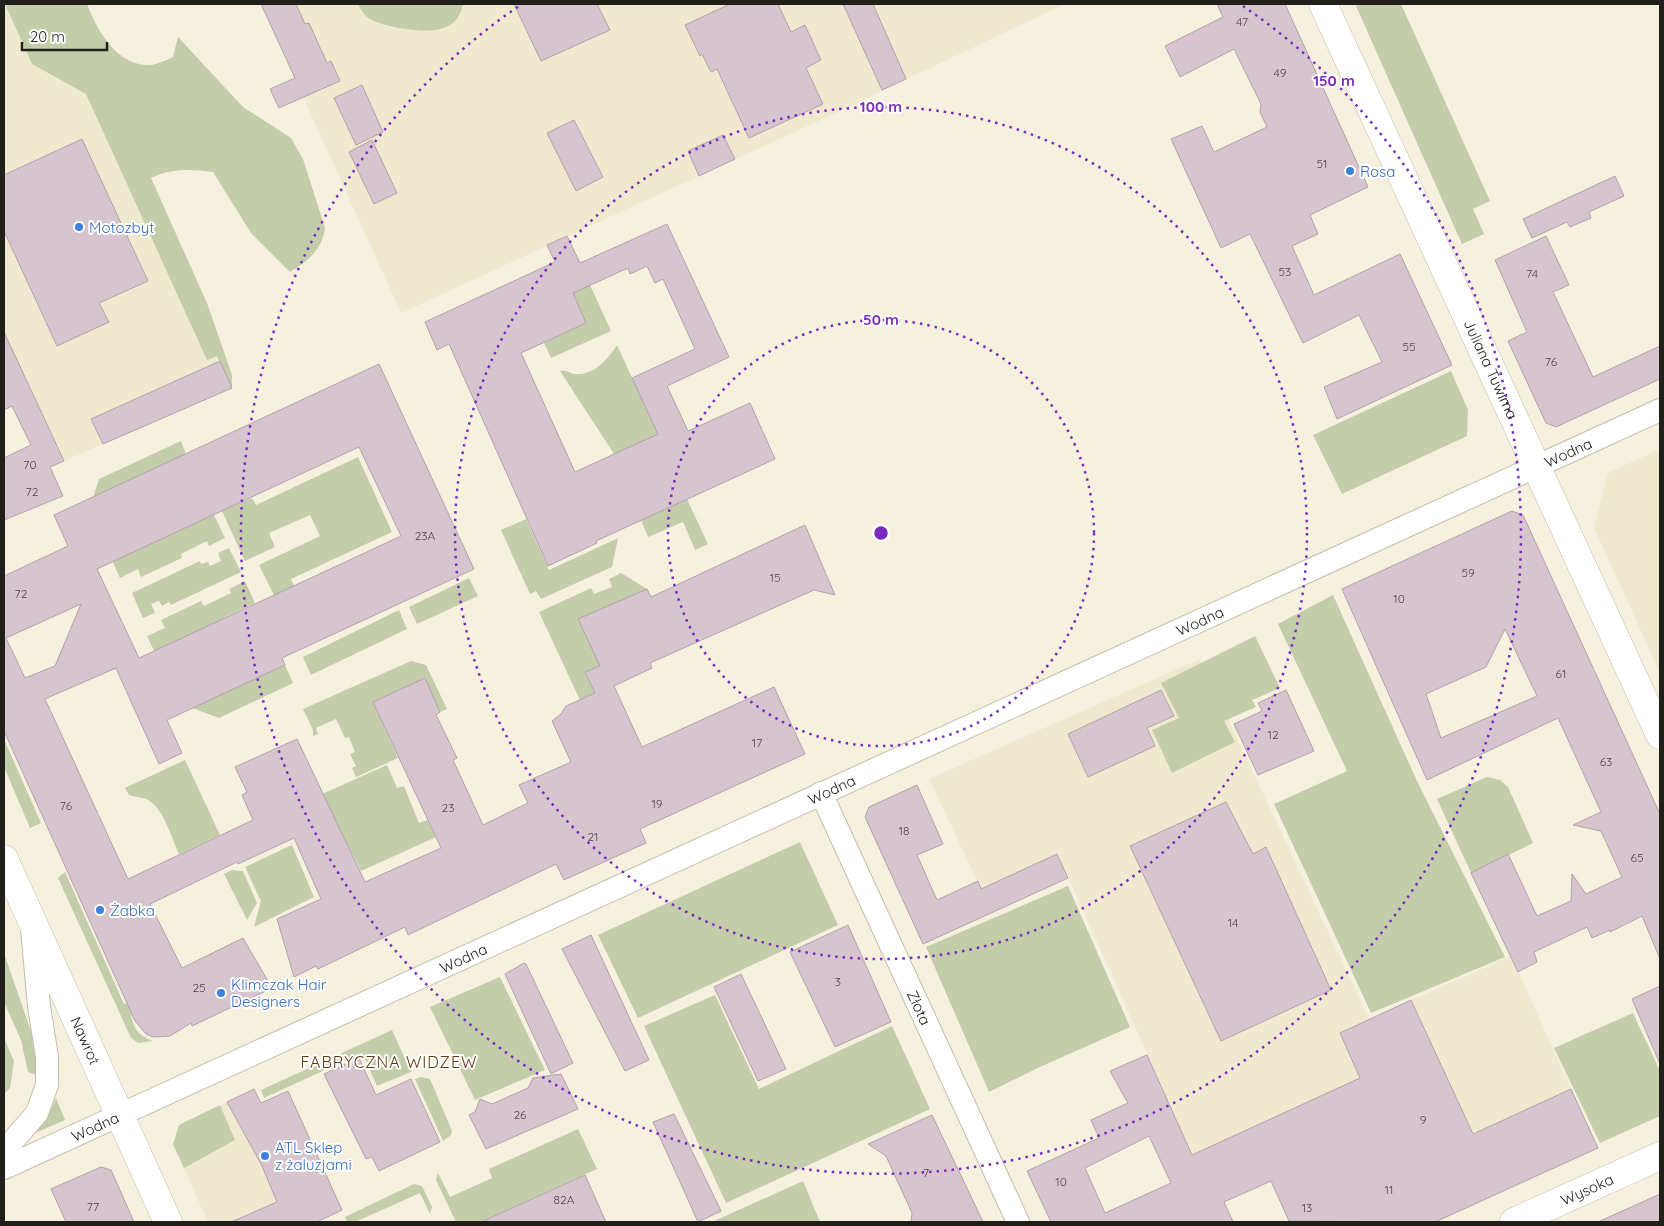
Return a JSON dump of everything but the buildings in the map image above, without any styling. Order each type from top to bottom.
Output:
[{"type":"street","name":"Juliana Tuwima","points":[[1324,4],[1660,735]]},
{"type":"street","name":"Wodna","points":[[4,1168],[1660,410]]},
{"type":"street","name":"Złota","points":[[821,793],[1018,1222]]},
{"type":"street","name":"Nawrot","points":[[4,859],[168,1222]]},
{"type":"street","points":[[4,1151],[37,1113],[47,1085],[47,1057],[35,970],[32,921]]},
{"type":"street","name":"Wysoka","points":[[1514,1222],[1660,1156]]},
{"type":"shaded area","points":[[4,4],[54,4],[232,388],[64,461],[4,331]]},
{"type":"shaded area","points":[[261,4],[1065,4],[823,119],[401,313]]},
{"type":"shaded area","points":[[1660,449],[1660,673],[1594,528],[1608,473]]},
{"type":"shaded area","points":[[1200,659],[1369,1019],[1511,956],[1598,1148],[1437,1222],[1427,1222],[1360,1078],[1192,1155],[1058,854],[981,889],[929,779]]},
{"type":"shaded area","points":[[254,1089],[317,1222],[208,1222],[173,1144],[179,1125]]},
{"type":"green space","points":[[5,4],[87,4],[96,25],[110,45],[128,60],[139,64],[151,65],[173,57],[178,37],[243,107],[291,138],[303,159],[325,228],[321,243],[317,249],[303,264],[290,272],[251,233],[213,172],[181,170],[166,172],[151,178],[207,303],[232,375],[232,388],[217,356],[207,360],[86,94],[32,64]]},
{"type":"green space","points":[[358,4],[463,4],[460,14],[454,22],[447,27],[429,31],[399,28],[378,23],[367,17]]},
{"type":"green space","points":[[1360,4],[1401,4],[1490,201],[1473,209],[1484,234],[1462,244],[1356,6]]},
{"type":"green space","points":[[590,285],[611,331],[551,358],[544,343],[586,323],[573,293]]},
{"type":"green space","points":[[617,345],[662,443],[614,454],[560,371],[575,374],[589,372],[600,366]]},
{"type":"green space","points":[[1451,371],[1468,410],[1467,436],[1342,494],[1313,435]]},
{"type":"green space","points":[[181,441],[186,454],[182,529],[214,515],[225,538],[209,546],[207,541],[181,554],[182,558],[141,577],[138,569],[120,578],[89,510],[99,479]]},
{"type":"green space","points":[[358,457],[392,532],[291,579],[294,586],[274,595],[259,565],[320,536],[310,515],[269,533],[275,547],[245,561],[219,505],[230,500],[233,506],[252,498],[256,505]]},
{"type":"green space","points":[[687,499],[708,544],[695,550],[683,522],[648,537],[641,520]]},
{"type":"green space","points":[[526,519],[549,570],[618,538],[612,567],[541,599],[536,591],[530,594],[501,530]]},
{"type":"green space","points":[[229,548],[241,572],[171,605],[169,602],[162,606],[159,601],[151,604],[155,613],[143,618],[132,593],[200,561],[201,564],[208,562],[210,566],[221,561],[218,553]]},
{"type":"green space","points":[[621,573],[647,589],[579,619],[601,665],[585,672],[595,693],[580,700],[539,612],[591,588],[594,594],[612,587],[609,579]]},
{"type":"green space","points":[[469,578],[478,596],[417,624],[409,607]]},
{"type":"green space","points":[[245,581],[255,603],[223,618],[252,680],[285,665],[293,683],[219,718],[179,703],[147,636],[165,628],[161,620],[201,601],[204,606],[231,593],[229,589]]},
{"type":"green space","points":[[1333,595],[1417,781],[1505,957],[1371,1013],[1274,804],[1347,771],[1278,624]]},
{"type":"green space","points":[[399,610],[407,629],[311,675],[303,657]]},
{"type":"green space","points":[[1255,636],[1280,688],[1252,700],[1256,707],[1224,721],[1235,742],[1172,773],[1152,730],[1179,718],[1161,683]]},
{"type":"green space","points":[[411,661],[426,665],[447,709],[440,712],[425,678],[373,702],[398,758],[356,777],[352,768],[356,766],[350,754],[355,752],[349,737],[345,738],[336,719],[316,728],[318,734],[313,736],[313,730],[303,709]]},
{"type":"green space","points":[[4,739],[41,823],[30,828],[4,767]]},
{"type":"green space","points":[[185,760],[220,835],[179,854],[159,810],[154,804],[144,798],[129,795],[125,788]]},
{"type":"green space","points":[[387,765],[397,788],[404,786],[419,823],[427,820],[436,837],[361,871],[322,794]]},
{"type":"green space","points":[[1487,777],[1500,780],[1508,787],[1533,843],[1471,873],[1437,799]]},
{"type":"green space","points":[[800,842],[838,925],[638,1018],[598,935]]},
{"type":"green space","points":[[292,845],[314,897],[254,927],[261,901],[245,867]]},
{"type":"green space","points":[[232,870],[243,871],[257,903],[247,920],[224,874]]},
{"type":"green space","points":[[65,872],[124,1004],[131,1002],[131,1015],[134,1026],[141,1035],[153,1041],[138,1043],[131,1038],[58,878]]},
{"type":"green space","points":[[1068,886],[1130,1027],[989,1092],[926,947]]},
{"type":"green space","points":[[4,953],[35,1043],[40,1076],[28,1072],[21,1040],[4,1002]]},
{"type":"green space","points":[[500,977],[545,1070],[475,1100],[430,1007]]},
{"type":"green space","points":[[715,995],[759,1089],[892,1026],[930,1109],[726,1203],[644,1026]]},
{"type":"green space","points":[[1633,1013],[1660,1071],[1660,1116],[1600,1143],[1554,1048]]},
{"type":"green space","points":[[392,1030],[411,1072],[377,1086],[362,1053],[264,1098],[261,1090]]},
{"type":"green space","points":[[4,1038],[14,1061],[10,1088],[4,1094]]},
{"type":"green space","points":[[421,1077],[430,1079],[452,1131],[451,1135],[443,1141],[415,1079]]},
{"type":"green space","points":[[56,1098],[65,1120],[33,1134],[48,1115]]},
{"type":"green space","points":[[220,1105],[235,1140],[184,1168],[173,1144],[179,1125]]},
{"type":"green space","points":[[578,1129],[597,1169],[480,1222],[456,1222],[436,1180],[438,1173],[450,1197],[492,1178],[489,1169]]},
{"type":"green space","points":[[803,1181],[820,1222],[712,1222],[721,1218]]},
{"type":"green space","points":[[414,1184],[422,1186],[432,1207],[430,1214],[420,1193],[355,1222],[347,1222],[345,1217]]},
{"type":"place","name":"Rosa","points":[[1350,171]]},
{"type":"place","name":"Motozbyt","points":[[79,227]]},
{"type":"place","name":"Żabka","points":[[100,910]]},
{"type":"place","name":"Klimczak Hair Designers","points":[[221,993]]},
{"type":"place","name":"ATL Sklep z żaluzjami","points":[[265,1156]]},
{"type":"district","name":"FABRYCZNA WIDZEW","points":[[389,1062]]}]
